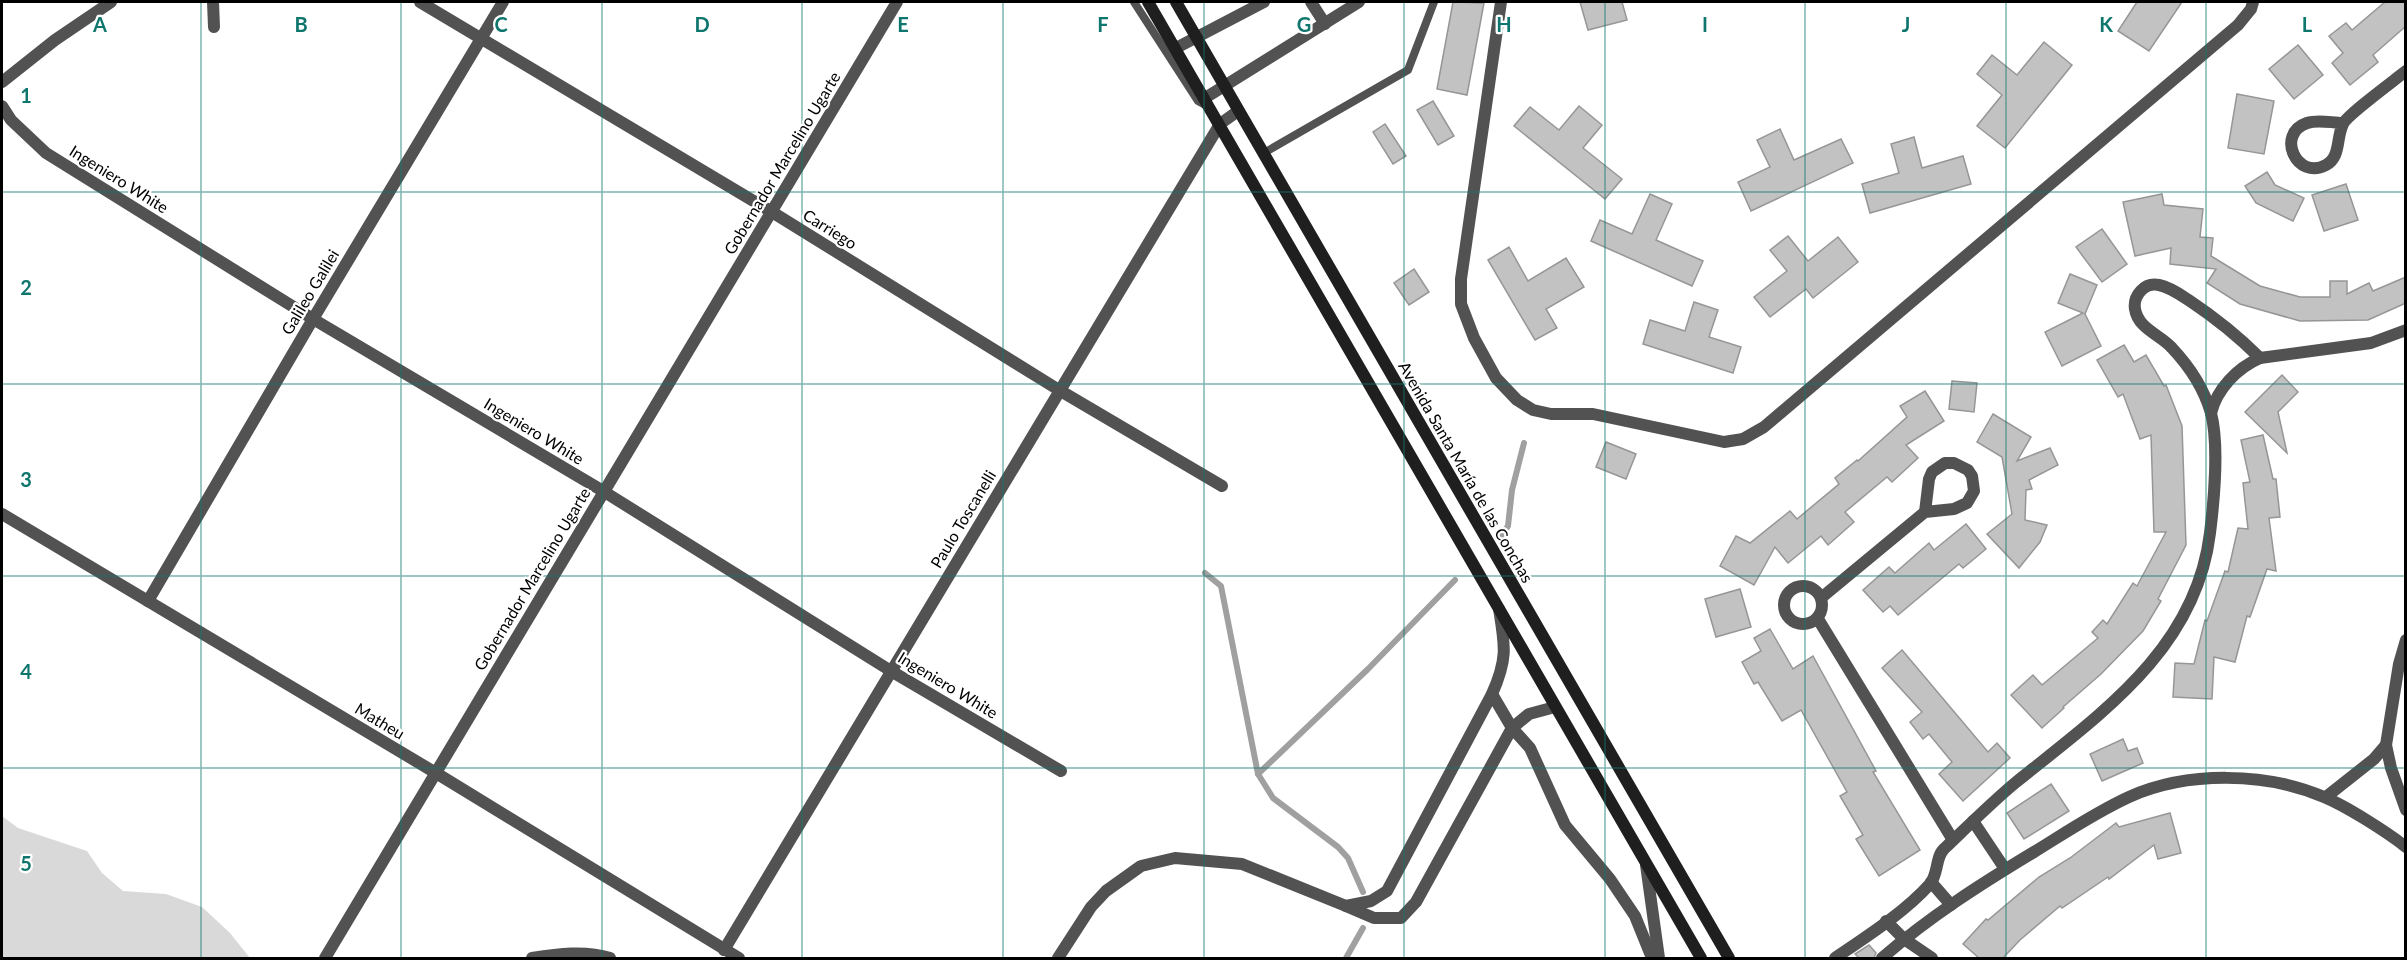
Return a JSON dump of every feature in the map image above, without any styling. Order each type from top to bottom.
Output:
[{"type":"main road","points":[[1148,2],[1171,51],[1220,124],[1701,958]]},
{"type":"main road","name":"Avenida Santa María de las Conchas","points":[[1176,2],[1729,958]]},
{"type":"street","points":[[2,82],[55,40],[111,2]]},
{"type":"street","points":[[213,2],[214,27]]},
{"type":"street","name":"Carriego","points":[[420,2],[772,212],[1059,390],[1222,486]]},
{"type":"street","name":"Galileo Galilei","points":[[148,601],[313,319],[503,2]]},
{"type":"street","name":"Gobernador Marcelino Ugarte","points":[[326,958],[897,2]]},
{"type":"street","points":[[1171,51],[1264,2]]},
{"type":"street","points":[[1311,2],[1325,24]]},
{"type":"street","points":[[1204,102],[1359,2]]},
{"type":"street","points":[[1501,2],[1461,279],[1461,304],[1474,338],[1496,378],[1517,400],[1533,410],[1551,414],[1593,414],[1724,442],[1743,439],[1764,427],[2238,25],[2251,9],[2253,2]]},
{"type":"street","points":[[2343,123],[2314,122],[2301,126],[2292,138],[2292,152],[2295,159],[2308,168],[2316,169],[2331,162],[2343,123],[2406,70]]},
{"type":"street","name":"Ingeniero White","points":[[2,106],[11,120],[46,153],[313,319],[603,491],[891,671],[1060,771]]},
{"type":"street","name":"Paulo Toscanelli","points":[[724,950],[1220,124],[1238,111]]},
{"type":"street","points":[[2211,413],[2188,366],[2170,345],[2149,330],[2138,318],[2135,302],[2136,296],[2142,289],[2159,285],[2178,293],[2227,326],[2260,358]]},
{"type":"street","points":[[1835,958],[1915,898],[1931,882],[1937,872],[1941,851],[2013,785],[2075,736],[2150,666],[2178,624],[2193,595],[2204,566],[2210,534],[2214,449],[2211,413],[2215,397],[2246,364],[2260,358],[2371,343],[2406,330]]},
{"type":"street","points":[[1821,598],[1925,512],[1954,509],[1967,503],[1974,491],[1972,476],[1968,470],[1954,463],[1946,463],[1932,472],[1925,512]]},
{"type":"street","name":"Matheu","points":[[2,514],[436,773],[739,958]]},
{"type":"street","points":[[1797,586],[1808,586],[1816,590],[1821,598],[1823,603],[1818,619],[1810,624],[1802,625],[1792,621],[1785,611],[1784,602],[1787,594],[1797,586]]},
{"type":"street","points":[[1346,906],[1371,902],[1387,891],[1492,694],[1503,671],[1504,645],[1498,609]]},
{"type":"street","points":[[1818,619],[1953,840]]},
{"type":"street","points":[[2406,640],[2399,664],[2386,745],[2391,768],[2406,810]]},
{"type":"street","points":[[1492,694],[1512,728],[1530,748],[1565,825],[1610,879],[1635,916],[1652,958]]},
{"type":"street","points":[[1058,958],[1091,907],[1106,891],[1141,866],[1175,858],[1242,864],[1374,918],[1401,918],[1416,902],[1512,728],[1529,714],[1555,707]]},
{"type":"street","points":[[2326,797],[2374,759],[2386,745]]},
{"type":"street","points":[[1882,958],[1904,939],[2005,869],[2130,797],[2169,784],[2207,779],[2250,779],[2297,788],[2326,797],[2406,847]]},
{"type":"street","points":[[1973,821],[2005,869]]},
{"type":"street","points":[[1646,861],[1659,958]]},
{"type":"street","points":[[1931,882],[1951,905]]},
{"type":"street","points":[[1886,921],[1904,939],[1932,958]]},
{"type":"street","points":[[532,958],[562,953],[601,955],[610,958]]},
{"type":"lane","points":[[1134,2],[1171,51]]},
{"type":"lane","points":[[1262,154],[1408,70],[1434,2]]},
{"type":"shaded area","points":[[2,816],[18,828],[87,851],[102,873],[123,891],[166,894],[202,907],[230,933],[250,958],[2,958]]},
{"type":"building","points":[[1453,2],[1484,3],[1467,95],[1437,89]]},
{"type":"building","points":[[1580,2],[1622,2],[1627,20],[1588,30]]},
{"type":"building","points":[[2137,2],[2182,2],[2149,51],[2118,31]]},
{"type":"building","points":[[2385,2],[2406,2],[2406,26],[2373,55],[2378,62],[2350,85],[2332,63],[2343,53],[2329,36],[2346,23],[2352,30]]},
{"type":"building","points":[[2044,42],[2072,65],[2005,148],[1977,126],[2002,95],[1977,74],[1992,55],[2017,75]]},
{"type":"building","points":[[2298,45],[2323,75],[2294,99],[2269,69]]},
{"type":"building","points":[[2237,94],[2274,101],[2264,154],[2228,148]]},
{"type":"building","points":[[1433,101],[1454,136],[1438,145],[1417,110]]},
{"type":"building","points":[[1579,106],[1602,125],[1583,148],[1622,179],[1605,199],[1514,126],[1530,107],[1559,130]]},
{"type":"building","points":[[1385,124],[1406,156],[1393,164],[1373,132]]},
{"type":"building","points":[[1780,129],[1794,160],[1841,139],[1853,163],[1751,211],[1738,182],[1770,167],[1757,140]]},
{"type":"building","points":[[1914,137],[1922,168],[1963,156],[1971,184],[1870,213],[1862,184],[1899,173],[1891,144]]},
{"type":"building","points":[[2267,172],[2275,185],[2304,198],[2293,221],[2256,203],[2245,186]]},
{"type":"building","points":[[2346,184],[2358,220],[2324,231],[2312,195]]},
{"type":"building","points":[[1650,194],[1672,204],[1656,240],[1703,261],[1692,286],[1591,241],[1600,220],[1632,234]]},
{"type":"building","points":[[2162,194],[2164,205],[2203,209],[2200,237],[2213,238],[2211,256],[2260,286],[2300,297],[2330,297],[2330,281],[2347,281],[2347,294],[2369,283],[2373,291],[2406,277],[2406,303],[2368,320],[2300,321],[2240,304],[2207,283],[2216,269],[2170,264],[2171,248],[2135,256],[2123,202]]},
{"type":"building","points":[[2102,229],[2127,264],[2102,282],[2076,247]]},
{"type":"building","points":[[1788,236],[1808,261],[1838,237],[1858,262],[1813,298],[1806,289],[1770,317],[1754,297],[1787,271],[1770,250]]},
{"type":"building","points":[[1509,247],[1528,281],[1566,258],[1584,287],[1546,309],[1557,328],[1535,340],[1488,260]]},
{"type":"building","points":[[1414,269],[1429,292],[1409,305],[1394,283]]},
{"type":"building","points":[[2070,274],[2097,285],[2085,314],[2101,346],[2062,366],[2045,332],[2083,313],[2058,303]]},
{"type":"building","points":[[1694,302],[1718,310],[1709,337],[1741,347],[1733,373],[1643,344],[1650,320],[1685,331]]},
{"type":"building","points":[[2124,345],[2134,362],[2146,355],[2164,386],[2166,385],[2182,426],[2186,545],[2158,599],[2161,601],[2143,631],[2101,674],[2042,728],[2011,695],[2033,675],[2042,685],[2098,638],[2092,632],[2103,620],[2107,624],[2133,583],[2137,586],[2166,532],[2154,532],[2151,435],[2140,439],[2123,394],[2118,397],[2097,360]]},
{"type":"building","points":[[2282,375],[2298,392],[2278,412],[2287,453],[2245,412]]},
{"type":"building","points":[[1952,381],[1977,383],[1974,412],[1949,409]]},
{"type":"building","points":[[1925,391],[1944,421],[1906,445],[1918,458],[1892,482],[1887,477],[1845,512],[1854,522],[1828,545],[1821,536],[1788,563],[1775,547],[1754,585],[1720,566],[1736,536],[1750,543],[1790,511],[1797,519],[1839,484],[1835,478],[1858,461],[1907,417],[1900,406]]},
{"type":"building","points":[[1993,414],[2031,437],[2017,461],[2050,448],[2058,465],[2029,480],[2032,489],[2026,490],[2025,520],[2047,525],[2040,542],[2019,568],[1987,534],[2012,514],[2002,457],[1977,442]]},
{"type":"building","points":[[2263,435],[2273,479],[2276,479],[2280,517],[2269,518],[2276,571],[2267,569],[2250,617],[2247,616],[2235,662],[2214,657],[2212,699],[2173,697],[2175,663],[2194,664],[2205,620],[2207,621],[2225,571],[2228,572],[2238,528],[2248,529],[2243,483],[2250,482],[2241,440]]},
{"type":"building","points":[[1606,442],[1636,454],[1626,479],[1596,467]]},
{"type":"building","points":[[1966,524],[1986,549],[1963,568],[1959,564],[1898,615],[1890,606],[1883,612],[1863,590],[1889,567],[1895,573],[1929,543],[1934,550]]},
{"type":"building","points":[[1740,589],[1751,627],[1716,637],[1705,599]]},
{"type":"building","points":[[1770,629],[1793,669],[1813,656],[1876,771],[1873,772],[1920,850],[1879,876],[1856,839],[1863,835],[1840,796],[1847,792],[1801,710],[1782,721],[1758,682],[1754,684],[1742,662],[1761,651],[1754,638]]},
{"type":"building","points":[[1902,650],[1988,752],[1997,743],[2010,758],[1963,801],[1939,774],[1952,762],[1929,734],[1923,739],[1910,722],[1922,712],[1882,668]]},
{"type":"building","points":[[2123,739],[2128,751],[2137,748],[2143,763],[2102,781],[2090,754]]},
{"type":"building","points":[[2051,784],[2069,811],[2024,839],[2007,813]]},
{"type":"building","points":[[2170,813],[2181,853],[2158,859],[2154,845],[2109,879],[2108,877],[2062,908],[2060,906],[2020,940],[2003,958],[1979,958],[1963,944],[1986,919],[1988,920],[2039,877],[2070,858],[2116,823],[2119,827]]},
{"type":"building","points":[[1869,945],[1876,953],[1874,958],[1859,958],[1855,954]]},
{"type":"waterway","points":[[1500,538],[1508,526],[1512,490],[1524,443]]},
{"type":"waterway","points":[[1205,573],[1221,586],[1258,774],[1368,669],[1455,580]]},
{"type":"waterway","points":[[1258,774],[1273,798],[1338,847],[1348,858],[1363,892]]},
{"type":"waterway","points":[[1346,958],[1363,928]]}]
